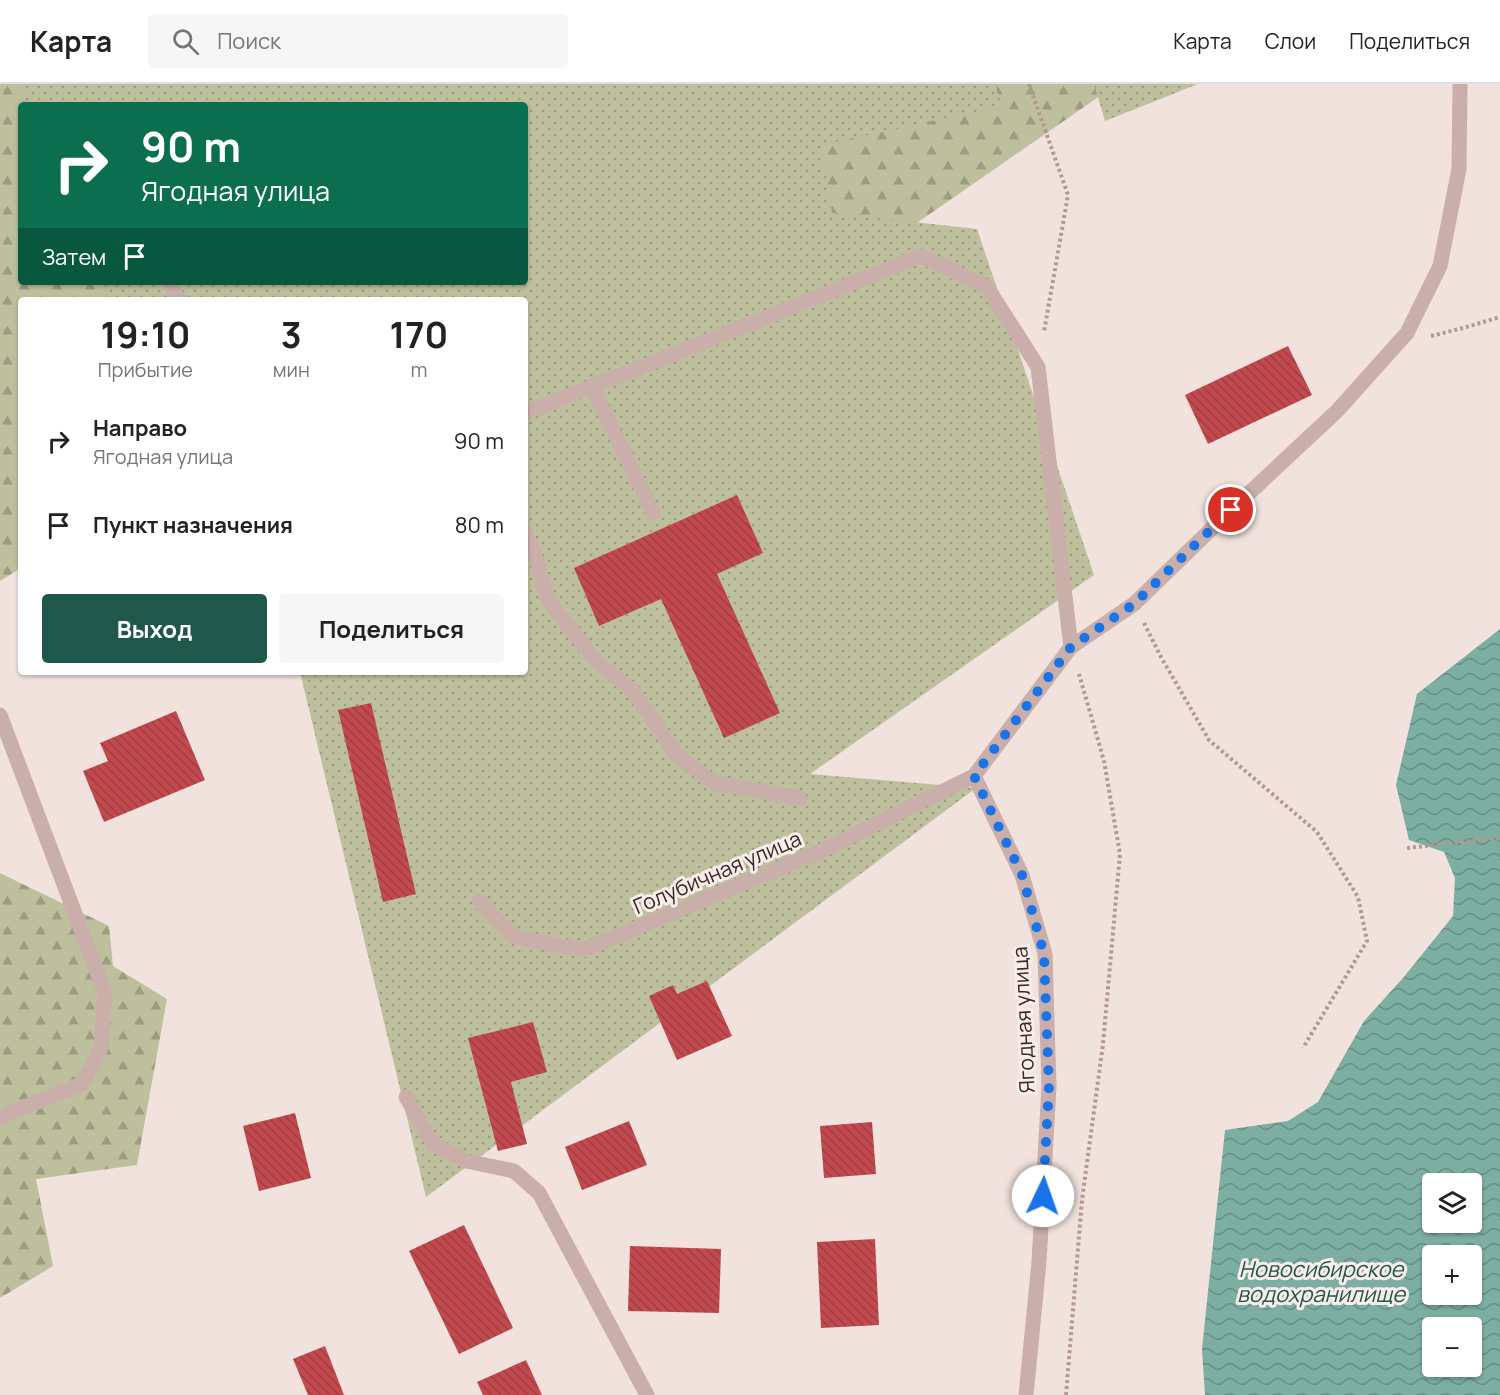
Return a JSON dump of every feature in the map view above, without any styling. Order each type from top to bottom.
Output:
[{"type":"street","points":[[974,776],[1071,647],[1134,604],[1337,411],[1407,333],[1440,266],[1459,169],[1460,84]]},
{"type":"street","points":[[528,412],[921,256],[987,286],[1038,367],[1071,647]]},
{"type":"street","points":[[592,386],[653,513]]},
{"type":"street","points":[[528,538],[549,600],[596,661],[633,691],[676,754],[714,783],[800,798]]},
{"type":"street","points":[[0,715],[105,993],[101,1048],[82,1084],[0,1117]]},
{"type":"street","name":"Голубичная улица","points":[[478,901],[514,937],[584,950],[819,852],[974,776]]},
{"type":"street","name":"Ягодная улица","points":[[974,776],[1022,875],[1044,954],[1049,1087],[1039,1262],[1026,1395]]},
{"type":"street","points":[[406,1097],[433,1144],[466,1161],[514,1171],[539,1193],[647,1395]]},
{"type":"path","points":[[1029,84],[1068,195],[1038,367]]},
{"type":"path","points":[[1398,343],[1500,318]]},
{"type":"path","points":[[1134,604],[1161,657],[1209,740],[1317,832],[1358,897],[1367,941],[1304,1048]]},
{"type":"path","points":[[1066,1395],[1082,1200],[1103,1044],[1120,854],[1104,761],[1071,647]]},
{"type":"path","points":[[1407,848],[1500,838]]},
{"type":"green space","points":[[0,84],[514,84],[512,102],[18,102],[18,285],[500,285],[454,297],[18,297],[18,570],[0,581]]},
{"type":"green space","points":[[18,84],[995,84],[1002,106],[821,145],[832,213],[977,229],[1094,575],[810,774],[976,788],[426,1197],[301,675],[528,675],[528,297],[109,297],[104,285],[528,285],[528,102],[26,102]]},
{"type":"green space","points":[[653,84],[1117,84],[914,225],[828,256]]},
{"type":"green space","points":[[1094,84],[1198,84],[1105,121]]},
{"type":"green space","points":[[0,873],[109,926],[113,966],[167,999],[137,1165],[36,1179],[53,1266],[0,1298]]},
{"type":"water","name":"Новосибирское водохранилище","points":[[1500,629],[1500,1395],[1205,1395],[1202,1349],[1225,1130],[1288,1121],[1318,1102],[1364,1021],[1403,978],[1453,916],[1455,878],[1444,852],[1409,840],[1396,785],[1417,694]]},
{"type":"building","points":[[1288,346],[1312,395],[1208,444],[1185,395]]},
{"type":"building","points":[[737,495],[763,553],[717,574],[780,713],[724,738],[661,599],[599,626],[574,568]]},
{"type":"building","points":[[371,703],[416,894],[383,902],[338,710]]},
{"type":"building","points":[[176,711],[205,780],[104,822],[83,771],[108,761],[100,743]]},
{"type":"building","points":[[707,981],[732,1036],[677,1060],[649,996],[673,985],[677,994]]},
{"type":"building","points":[[533,1022],[547,1072],[511,1082],[527,1144],[498,1151],[468,1038]]},
{"type":"building","points":[[295,1113],[311,1178],[259,1191],[243,1126]]},
{"type":"building","points":[[629,1121],[647,1165],[582,1190],[565,1147]]},
{"type":"building","points":[[872,1122],[876,1174],[824,1178],[820,1126]]},
{"type":"building","points":[[464,1225],[513,1328],[459,1354],[409,1251]]},
{"type":"building","points":[[875,1239],[879,1325],[821,1328],[817,1242]]},
{"type":"building","points":[[630,1246],[721,1249],[719,1313],[628,1311]]},
{"type":"building","points":[[325,1346],[344,1395],[308,1395],[293,1359]]},
{"type":"building","points":[[526,1360],[542,1395],[483,1395],[477,1382]]},
{"type":"route","points":[[1043,1196],[1049,1087],[1044,954],[1022,875],[974,776],[1071,647],[1134,604],[1231,510]]}]
